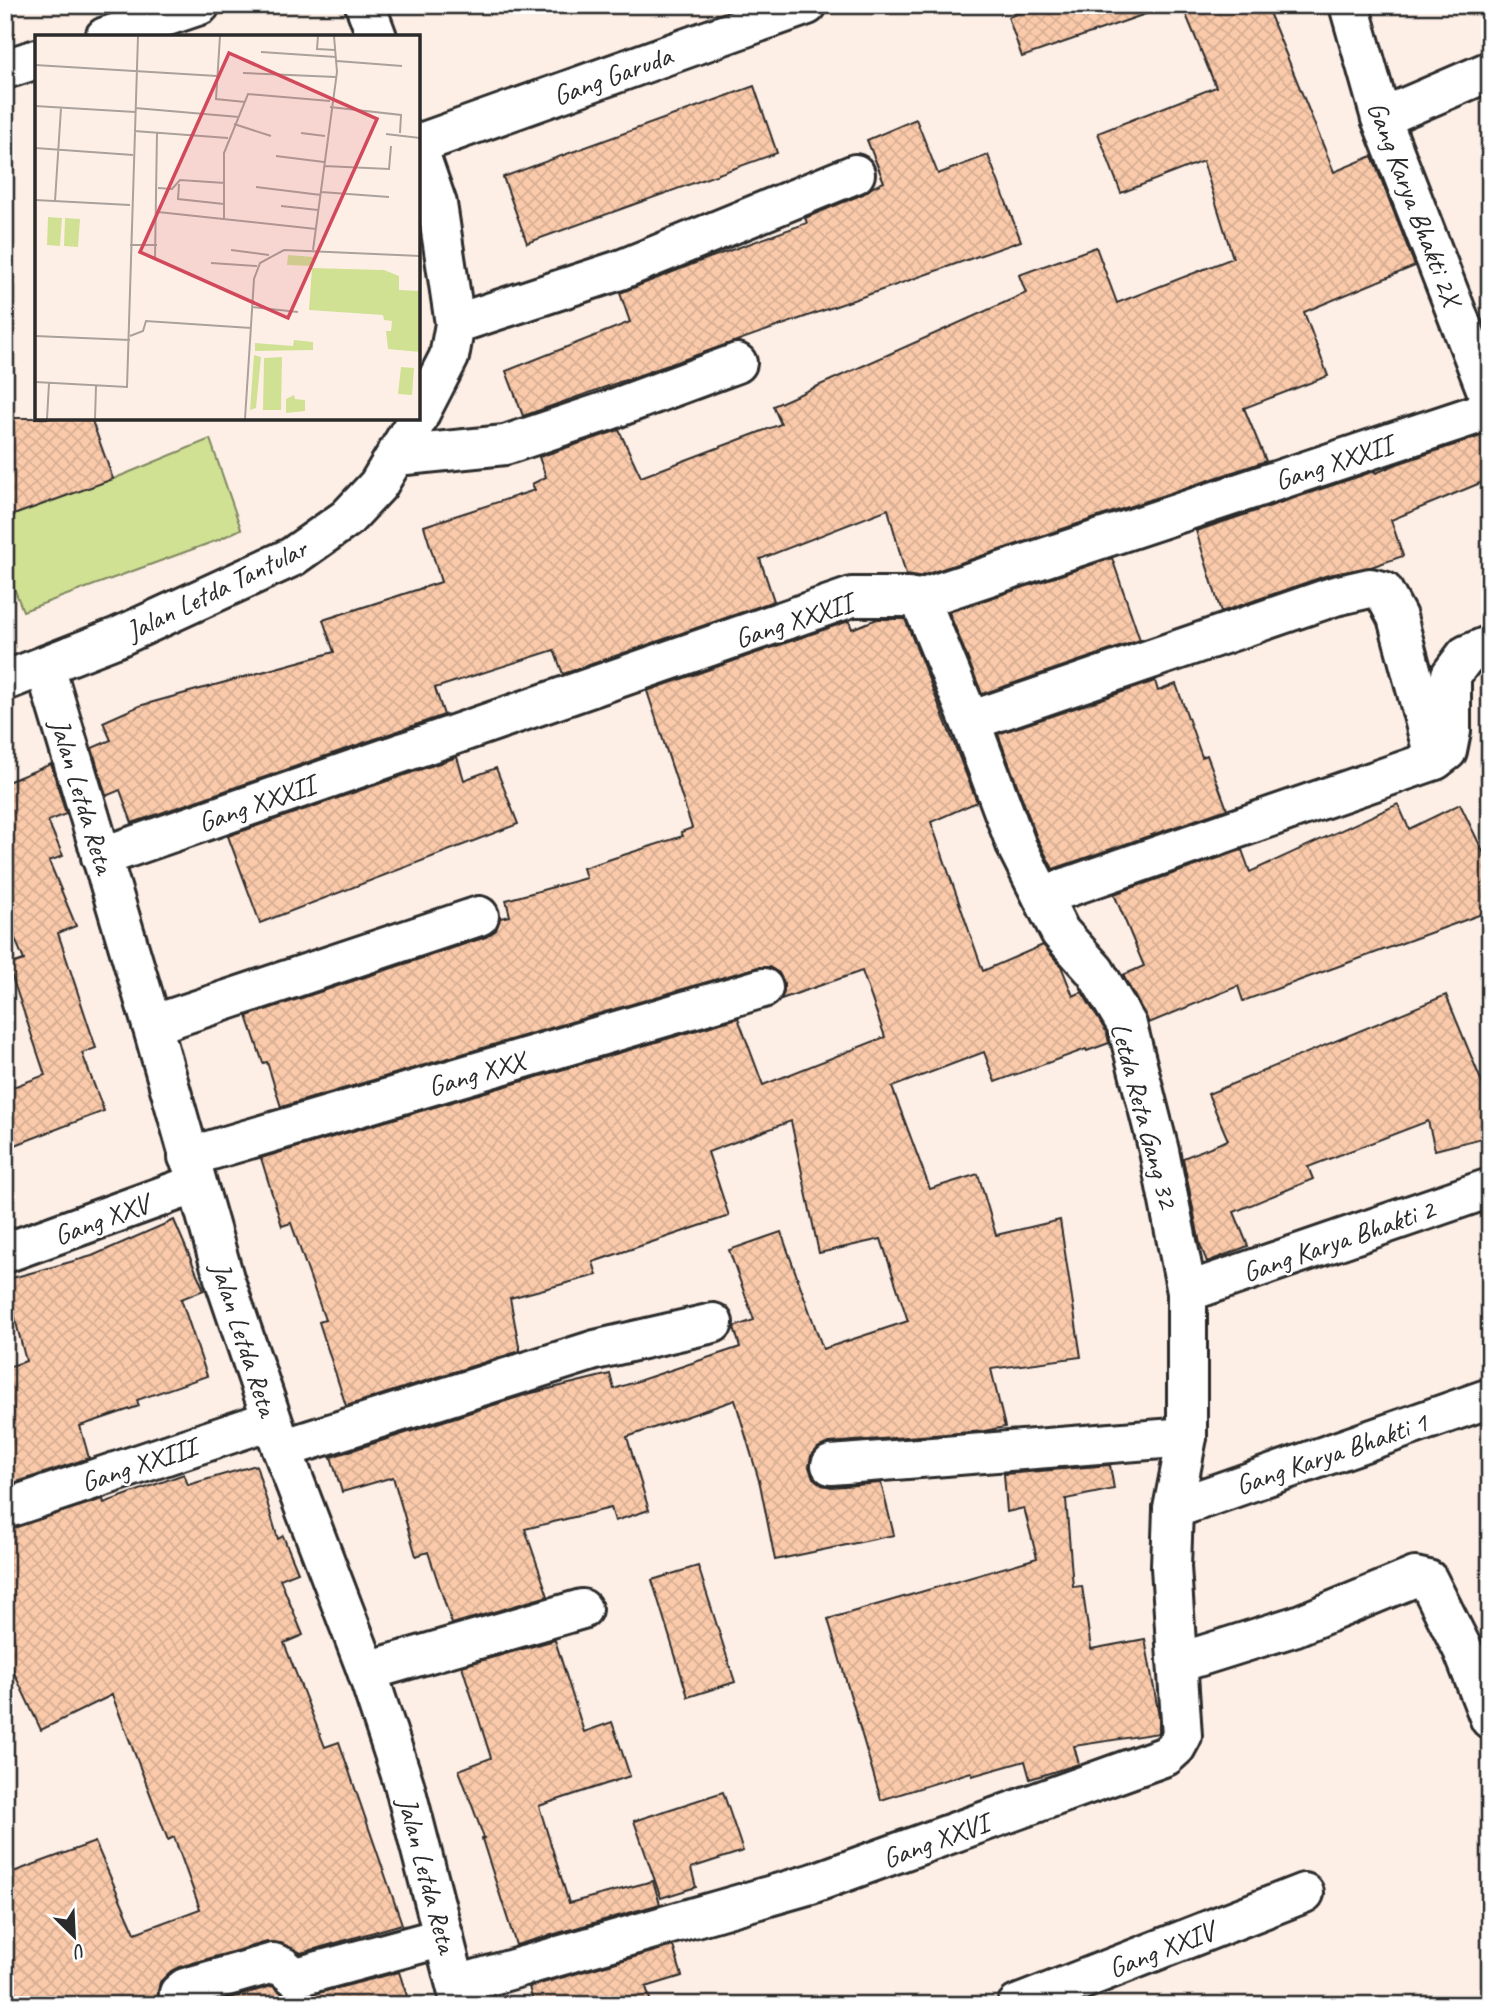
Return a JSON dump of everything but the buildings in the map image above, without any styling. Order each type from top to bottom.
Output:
[{"type":"street","points":[[111,35],[200,5]]},
{"type":"street","points":[[365,5],[376,35]]},
{"type":"street","name":"Gang Garuda","points":[[420,146],[807,5]]},
{"type":"street","name":"Gang Karya Bhakti 2X","points":[[1349,5],[1381,118],[1490,399]]},
{"type":"street","points":[[5,69],[35,60]]},
{"type":"street","points":[[1381,118],[1490,71]]},
{"type":"street","name":"Jalan Letda Tantular","points":[[420,153],[437,204],[454,324],[449,357],[420,414]]},
{"type":"street","points":[[454,324],[620,270],[855,174]]},
{"type":"street","points":[[396,456],[505,444],[610,410],[737,363]]},
{"type":"street","name":"Gang XXXII","points":[[101,857],[852,597],[920,599],[1490,410]]},
{"type":"street","name":"Jalan Letda Tantular","points":[[5,681],[118,638],[292,557],[347,518],[378,485],[417,420]]},
{"type":"street","points":[[970,721],[1335,596],[1370,588],[1383,592],[1397,617],[1435,760]]},
{"type":"street","name":"Letda Reta Gang 32","points":[[920,599],[970,721],[1017,847],[1060,932],[1095,971],[1128,1026],[1159,1151],[1187,1292],[1187,1437],[1173,1509]]},
{"type":"street","points":[[1042,896],[1435,760],[1447,751],[1451,732],[1451,675],[1466,655],[1490,645]]},
{"type":"street","name":"Jalan Letda Reta","points":[[45,667],[224,1278],[276,1435],[367,1671],[404,1784],[459,1995]]},
{"type":"street","points":[[152,1025],[479,916]]},
{"type":"street","name":"Gang XXX","points":[[192,1171],[763,988]]},
{"type":"street","name":"Gang XXV","points":[[5,1253],[192,1171]]},
{"type":"street","name":"Gang Karya Bhakti 2","points":[[1187,1292],[1490,1188]]},
{"type":"street","name":"Gang XXIII","points":[[5,1509],[595,1350],[713,1323]]},
{"type":"street","name":"Gang Karya Bhakti 1","points":[[1173,1509],[1490,1398]]},
{"type":"street","points":[[831,1465],[1187,1437]]},
{"type":"street","name":"Gang XXVI","points":[[459,1995],[811,1884],[1166,1756],[1176,1747],[1182,1736],[1171,1567],[1173,1509]]},
{"type":"street","points":[[1178,1663],[1296,1626],[1415,1577],[1428,1580],[1463,1650],[1490,1719]]},
{"type":"street","points":[[367,1671],[582,1609]]},
{"type":"street","name":"Gang XXIV","points":[[1017,2005],[1304,1893]]},
{"type":"street","points":[[178,2005],[179,1993],[185,1988],[273,1963],[295,1977],[444,1937]]},
{"type":"green space","points":[[210,439],[241,529],[218,540],[23,611],[5,565],[5,518],[113,479]]}]
